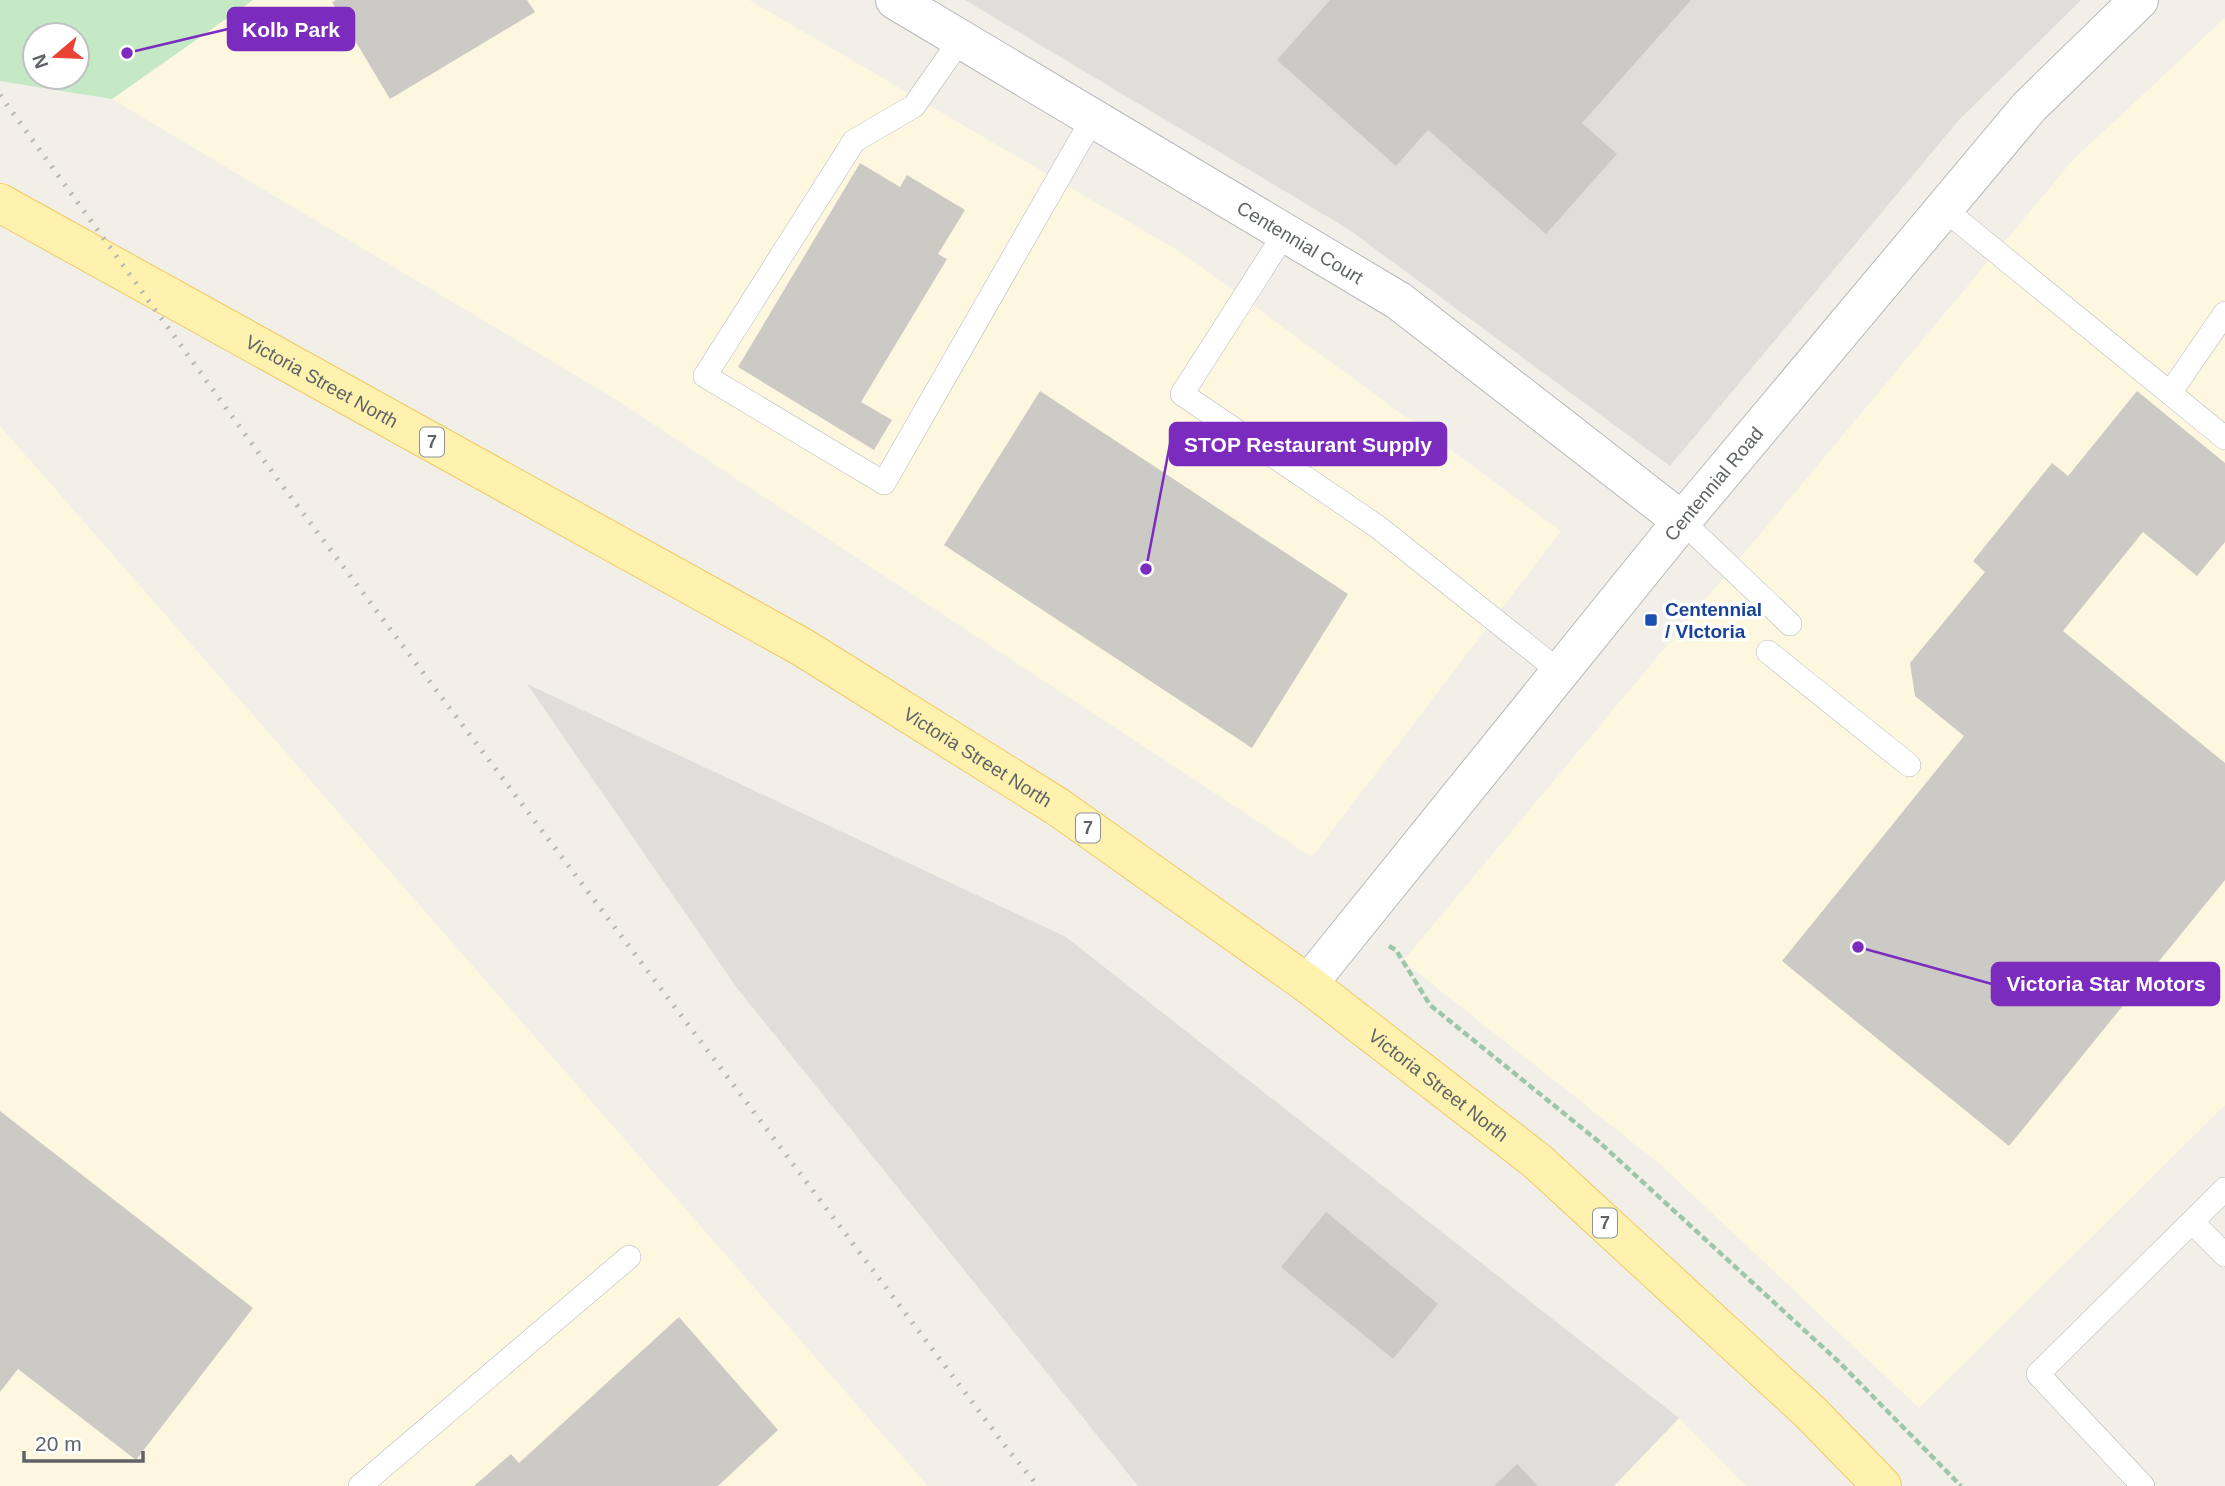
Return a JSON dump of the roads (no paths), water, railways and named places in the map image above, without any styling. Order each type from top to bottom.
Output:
[{"type":"main road","name":"Victoria Street North","points":[[0,203],[802,647],[1058,807],[1307,984],[1537,1161],[1811,1412],[1882,1486]]},
{"type":"street","name":"Centennial Court","points":[[895,0],[1399,300],[1682,521]]},
{"type":"street","name":"Centennial Road","points":[[1307,984],[1682,521],[2029,107],[2138,0]]},
{"type":"lane","points":[[961,39],[914,106],[854,141],[705,376],[884,483],[1093,118]]},
{"type":"lane","points":[[1944,209],[2225,438]]},
{"type":"lane","points":[[1285,233],[1182,394],[1378,527],[1560,672]]},
{"type":"lane","points":[[2170,393],[2225,313]]},
{"type":"lane","points":[[1682,521],[1790,624]]},
{"type":"lane","points":[[1768,652],[1909,765]]},
{"type":"lane","points":[[2143,1486],[2038,1374],[2225,1189]]},
{"type":"lane","points":[[2192,1222],[2225,1255]]},
{"type":"lane","points":[[360,1486],[629,1257]]},
{"type":"railway","points":[[0,95],[281,484],[1038,1486]]},
{"type":"place","name":"Kolb Park","points":[[127,53]]},
{"type":"place","name":"STOP Restaurant Supply","points":[[1146,569]]},
{"type":"place","name":"Centennial / VIctoria","points":[[1651,620]]},
{"type":"place","name":"Victoria Star Motors","points":[[1858,947]]}]
